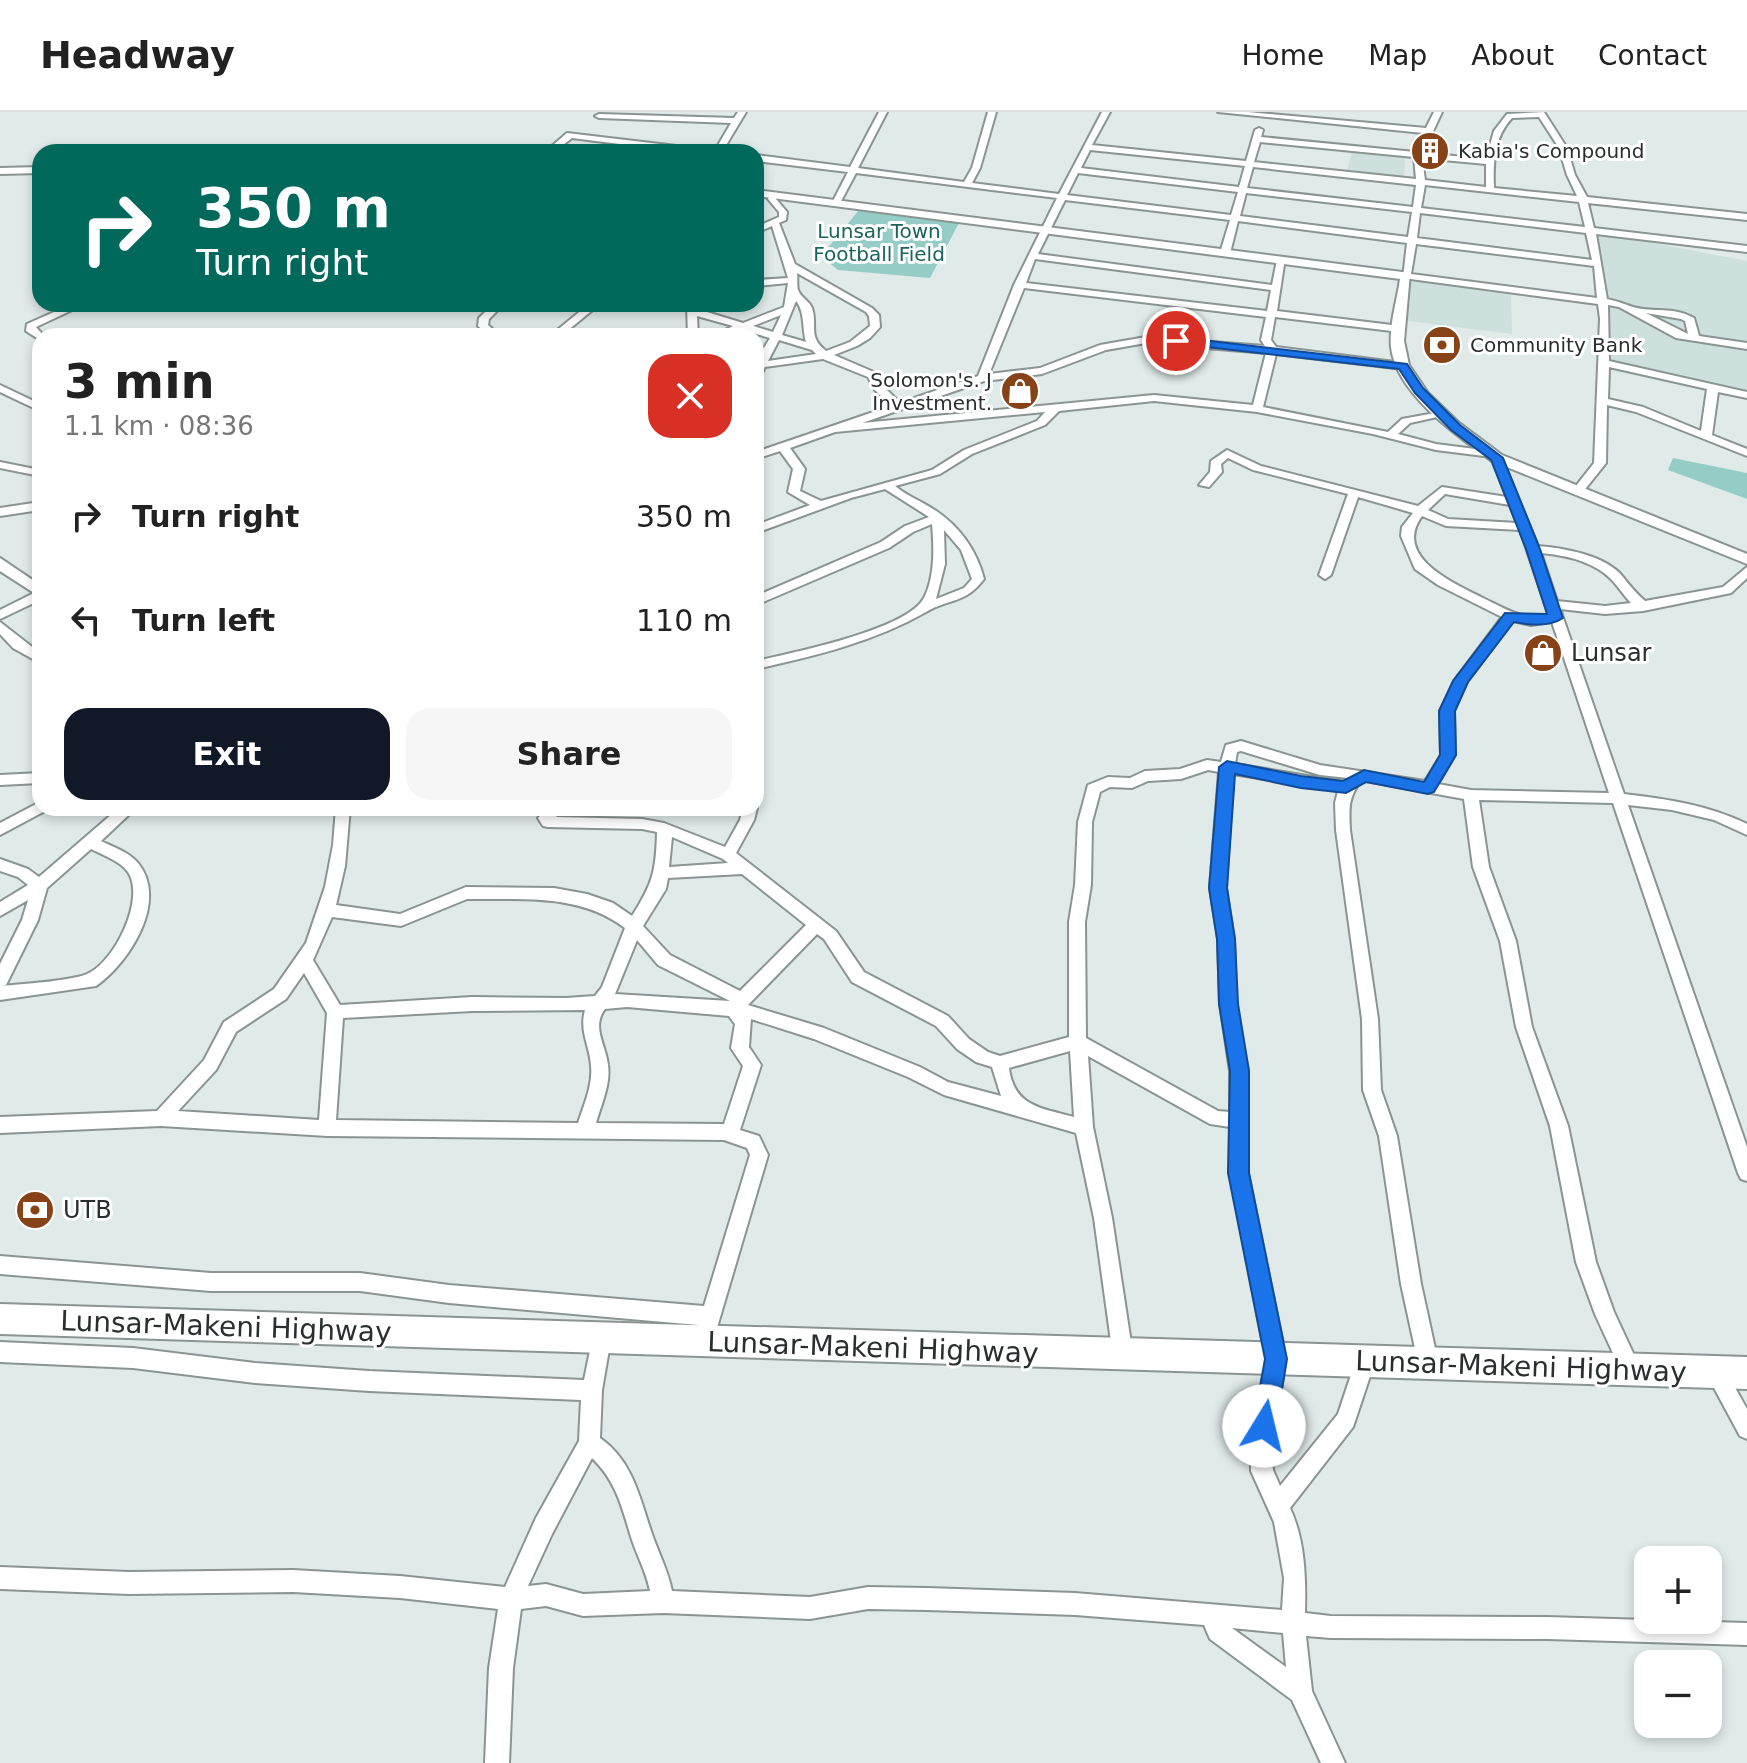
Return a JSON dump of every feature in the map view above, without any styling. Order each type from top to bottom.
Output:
[{"type":"main road","name":"Lunsar-Makeni Highway","points":[[0,1319],[601,1338],[705,1328],[1123,1356],[1428,1362],[1732,1373]]},
{"type":"street","points":[[629,142],[673,112]]},
{"type":"street","points":[[836,203],[883,112]]},
{"type":"street","points":[[967,183],[976,168],[992,112]]},
{"type":"street","points":[[982,378],[1032,256],[1106,112]]},
{"type":"street","points":[[1222,112],[1321,117],[1429,131]]},
{"type":"street","points":[[1438,112],[1416,155],[1414,168],[1421,182],[1397,349],[1403,366],[1419,390],[1494,456],[1533,549],[1747,1173]]},
{"type":"street","points":[[1490,189],[1489,162],[1500,126],[1505,119],[1540,114],[1563,148],[1571,175],[1583,199],[1603,301],[1605,363],[1600,463],[1578,491]]},
{"type":"street","points":[[599,116],[662,120],[740,116]]},
{"type":"street","points":[[723,144],[740,116]]},
{"type":"street","points":[[1225,253],[1258,139],[1259,116]]},
{"type":"street","points":[[1321,117],[1325,144]]},
{"type":"street","points":[[559,144],[585,125]]},
{"type":"street","points":[[570,135],[642,144]]},
{"type":"street","points":[[1258,139],[1489,162]]},
{"type":"street","points":[[1087,147],[1747,217]]},
{"type":"street","points":[[764,159],[1598,264]]},
{"type":"street","points":[[0,171],[32,170]]},
{"type":"street","points":[[1074,170],[1747,249]]},
{"type":"street","points":[[764,194],[1603,301],[1621,304],[1680,336],[1747,346]]},
{"type":"street","points":[[764,227],[784,216],[772,199],[773,195]]},
{"type":"street","points":[[764,356],[787,309],[793,285],[790,265],[775,223]]},
{"type":"street","points":[[1032,256],[1276,288]]},
{"type":"street","points":[[1257,409],[1272,350],[1266,340],[1282,260]]},
{"type":"street","points":[[764,366],[820,352],[871,333],[875,327],[874,315],[790,265]]},
{"type":"street","points":[[764,283],[793,285]]},
{"type":"street","points":[[793,285],[807,308],[804,325],[820,352]]},
{"type":"street","points":[[1019,285],[1400,329]]},
{"type":"street","points":[[740,328],[787,309]]},
{"type":"street","points":[[1631,309],[1680,314],[1690,320],[1694,338]]},
{"type":"street","points":[[32,332],[31,326],[62,312]]},
{"type":"street","points":[[485,328],[484,318],[491,312]]},
{"type":"street","points":[[565,328],[585,312]]},
{"type":"street","points":[[704,312],[755,328]]},
{"type":"street","points":[[764,330],[872,375],[879,388],[897,406]]},
{"type":"street","points":[[764,453],[982,378],[1042,371],[1104,347],[1146,340],[1272,350],[1403,366]]},
{"type":"street","points":[[1605,363],[1747,395]]},
{"type":"street","points":[[0,388],[32,401]]},
{"type":"street","points":[[1706,437],[1713,388]]},
{"type":"street","points":[[826,430],[1140,398],[1257,409],[1436,447],[1494,456],[1747,559]]},
{"type":"street","points":[[1603,401],[1639,409],[1747,453]]},
{"type":"street","points":[[764,526],[819,505],[949,466],[968,452],[1041,423],[1055,408]]},
{"type":"street","points":[[1391,435],[1406,421],[1442,413]]},
{"type":"street","points":[[764,447],[777,449],[799,469],[794,492],[819,505]]},
{"type":"street","points":[[1205,485],[1216,472],[1215,463],[1227,453],[1284,476],[1420,511],[1446,522],[1523,527]]},
{"type":"street","points":[[0,465],[32,471]]},
{"type":"street","points":[[764,663],[837,645],[883,628],[968,591],[978,579],[973,560],[962,543],[937,518],[897,495],[887,485]]},
{"type":"street","points":[[1513,502],[1442,490],[1408,527],[1407,536],[1419,566],[1442,582],[1510,616],[1531,621],[1553,611],[1643,607],[1727,590],[1747,571]]},
{"type":"street","points":[[1325,575],[1354,493]]},
{"type":"street","points":[[0,512],[32,507]]},
{"type":"street","points":[[764,598],[885,545],[909,529],[937,518]]},
{"type":"street","points":[[923,608],[933,593],[937,518]]},
{"type":"street","points":[[1533,549],[1560,551],[1589,560],[1617,577],[1623,588],[1643,607]]},
{"type":"street","points":[[0,562],[2,567],[32,588]]},
{"type":"street","points":[[0,615],[32,597]]},
{"type":"street","points":[[1428,788],[1448,755],[1447,711],[1456,691],[1510,616]]},
{"type":"street","points":[[0,626],[18,645],[32,654]]},
{"type":"street","points":[[1333,1763],[1300,1692],[1293,1622],[1295,1578],[1285,1521],[1262,1471],[1261,1448],[1276,1359],[1239,1173],[1239,1071],[1228,1004],[1226,939],[1218,888],[1231,748],[1241,746],[1307,767],[1471,795],[1619,799],[1695,809],[1747,830]]},
{"type":"street","points":[[1123,1356],[1103,1218],[1084,1127],[1078,1042],[1077,922],[1083,885],[1085,822],[1093,789],[1108,782],[1132,783],[1145,776],[1181,774],[1207,765],[1346,787],[1364,775]]},
{"type":"street","points":[[1333,772],[1346,787]]},
{"type":"street","points":[[0,780],[32,778]]},
{"type":"street","points":[[1346,787],[1342,802],[1343,830],[1368,1006],[1372,1090],[1388,1136],[1411,1284],[1428,1362]]},
{"type":"street","points":[[1471,795],[1481,867],[1508,941],[1524,1027],[1559,1126],[1586,1262],[1630,1368]]},
{"type":"street","points":[[0,830],[32,812]]},
{"type":"street","points":[[0,910],[40,885],[120,816]]},
{"type":"street","points":[[161,1118],[210,1065],[230,1027],[280,994],[316,945],[341,855],[343,816]]},
{"type":"street","points":[[549,816],[545,820],[642,824],[664,828],[728,855],[839,944],[847,965],[858,977],[942,1021],[963,1044],[982,1057],[1000,1063],[1078,1042],[1216,1119],[1237,1120]]},
{"type":"street","points":[[728,855],[748,816]]},
{"type":"street","points":[[585,1129],[598,1088],[600,1066],[590,1030],[592,1013],[609,990],[634,926],[658,889],[662,873],[664,828]]},
{"type":"street","points":[[0,993],[90,981],[100,976],[127,945],[139,904],[139,883],[133,868],[90,842]]},
{"type":"street","points":[[0,865],[23,873],[40,885]]},
{"type":"street","points":[[662,873],[747,868]]},
{"type":"street","points":[[0,980],[30,920],[40,885]]},
{"type":"street","points":[[325,910],[401,920],[466,893],[554,894],[607,907],[634,926],[664,960],[737,1005],[818,1033],[914,1072],[944,1088],[1084,1127]]},
{"type":"street","points":[[335,1012],[472,1004],[566,1005],[639,1001],[737,1005],[817,924]]},
{"type":"street","points":[[304,960],[335,1012],[327,1128]]},
{"type":"street","points":[[730,1133],[752,1065],[741,1053],[744,1022],[737,1005]]},
{"type":"street","points":[[1000,1063],[1001,1081],[1007,1094],[1020,1107]]},
{"type":"street","points":[[0,1125],[161,1118],[327,1128],[730,1133],[753,1142],[759,1155],[705,1328],[360,1282],[211,1282],[0,1265]]},
{"type":"street","points":[[497,1763],[501,1668],[511,1599],[544,1526],[589,1443],[592,1390],[601,1338]]},
{"type":"street","points":[[0,1352],[133,1358],[255,1373],[369,1381],[592,1390]]},
{"type":"street","points":[[1278,1506],[1346,1420],[1365,1361]]},
{"type":"street","points":[[1732,1373],[1747,1429]]},
{"type":"street","points":[[589,1443],[603,1452],[619,1472],[635,1506],[643,1540],[656,1569],[663,1602]]},
{"type":"street","points":[[0,1578],[129,1583],[293,1581],[400,1587],[511,1599],[546,1595],[583,1605],[663,1602],[810,1608],[868,1598],[927,1599],[1075,1604],[1331,1627],[1547,1628],[1747,1634]]},
{"type":"street","points":[[1211,1614],[1218,1631],[1300,1692]]},
{"type":"shaded area","points":[[1352,152],[1405,158],[1404,177],[1347,170]]},
{"type":"shaded area","points":[[1591,231],[1747,261],[1747,395],[1605,363]]},
{"type":"shaded area","points":[[1406,276],[1511,290],[1512,334],[1401,320]]},
{"type":"green space","name":"Lunsar Town Football Field","points":[[859,210],[960,221],[930,278],[838,270],[821,256]]},
{"type":"green space","points":[[1673,458],[1747,473],[1747,499],[1668,470]]},
{"type":"place","name":"Kabia's Compound","points":[[1430,151]]},
{"type":"place","name":"Community Bank","points":[[1442,345]]},
{"type":"place","name":"Solomon's. J Investment.","points":[[1020,391]]},
{"type":"place","name":"Lunsar","points":[[1543,653]]},
{"type":"place","name":"UTB","points":[[35,1210]]},
{"type":"route","points":[[1176,341],[1403,366],[1419,390],[1456,427],[1497,458],[1533,549],[1555,618],[1531,621],[1510,616],[1480,654],[1461,681],[1447,711],[1448,755],[1428,788],[1364,775],[1346,787],[1301,782],[1227,767],[1218,888],[1226,939],[1228,1004],[1239,1071],[1239,1173],[1276,1359],[1264,1426]]}]
